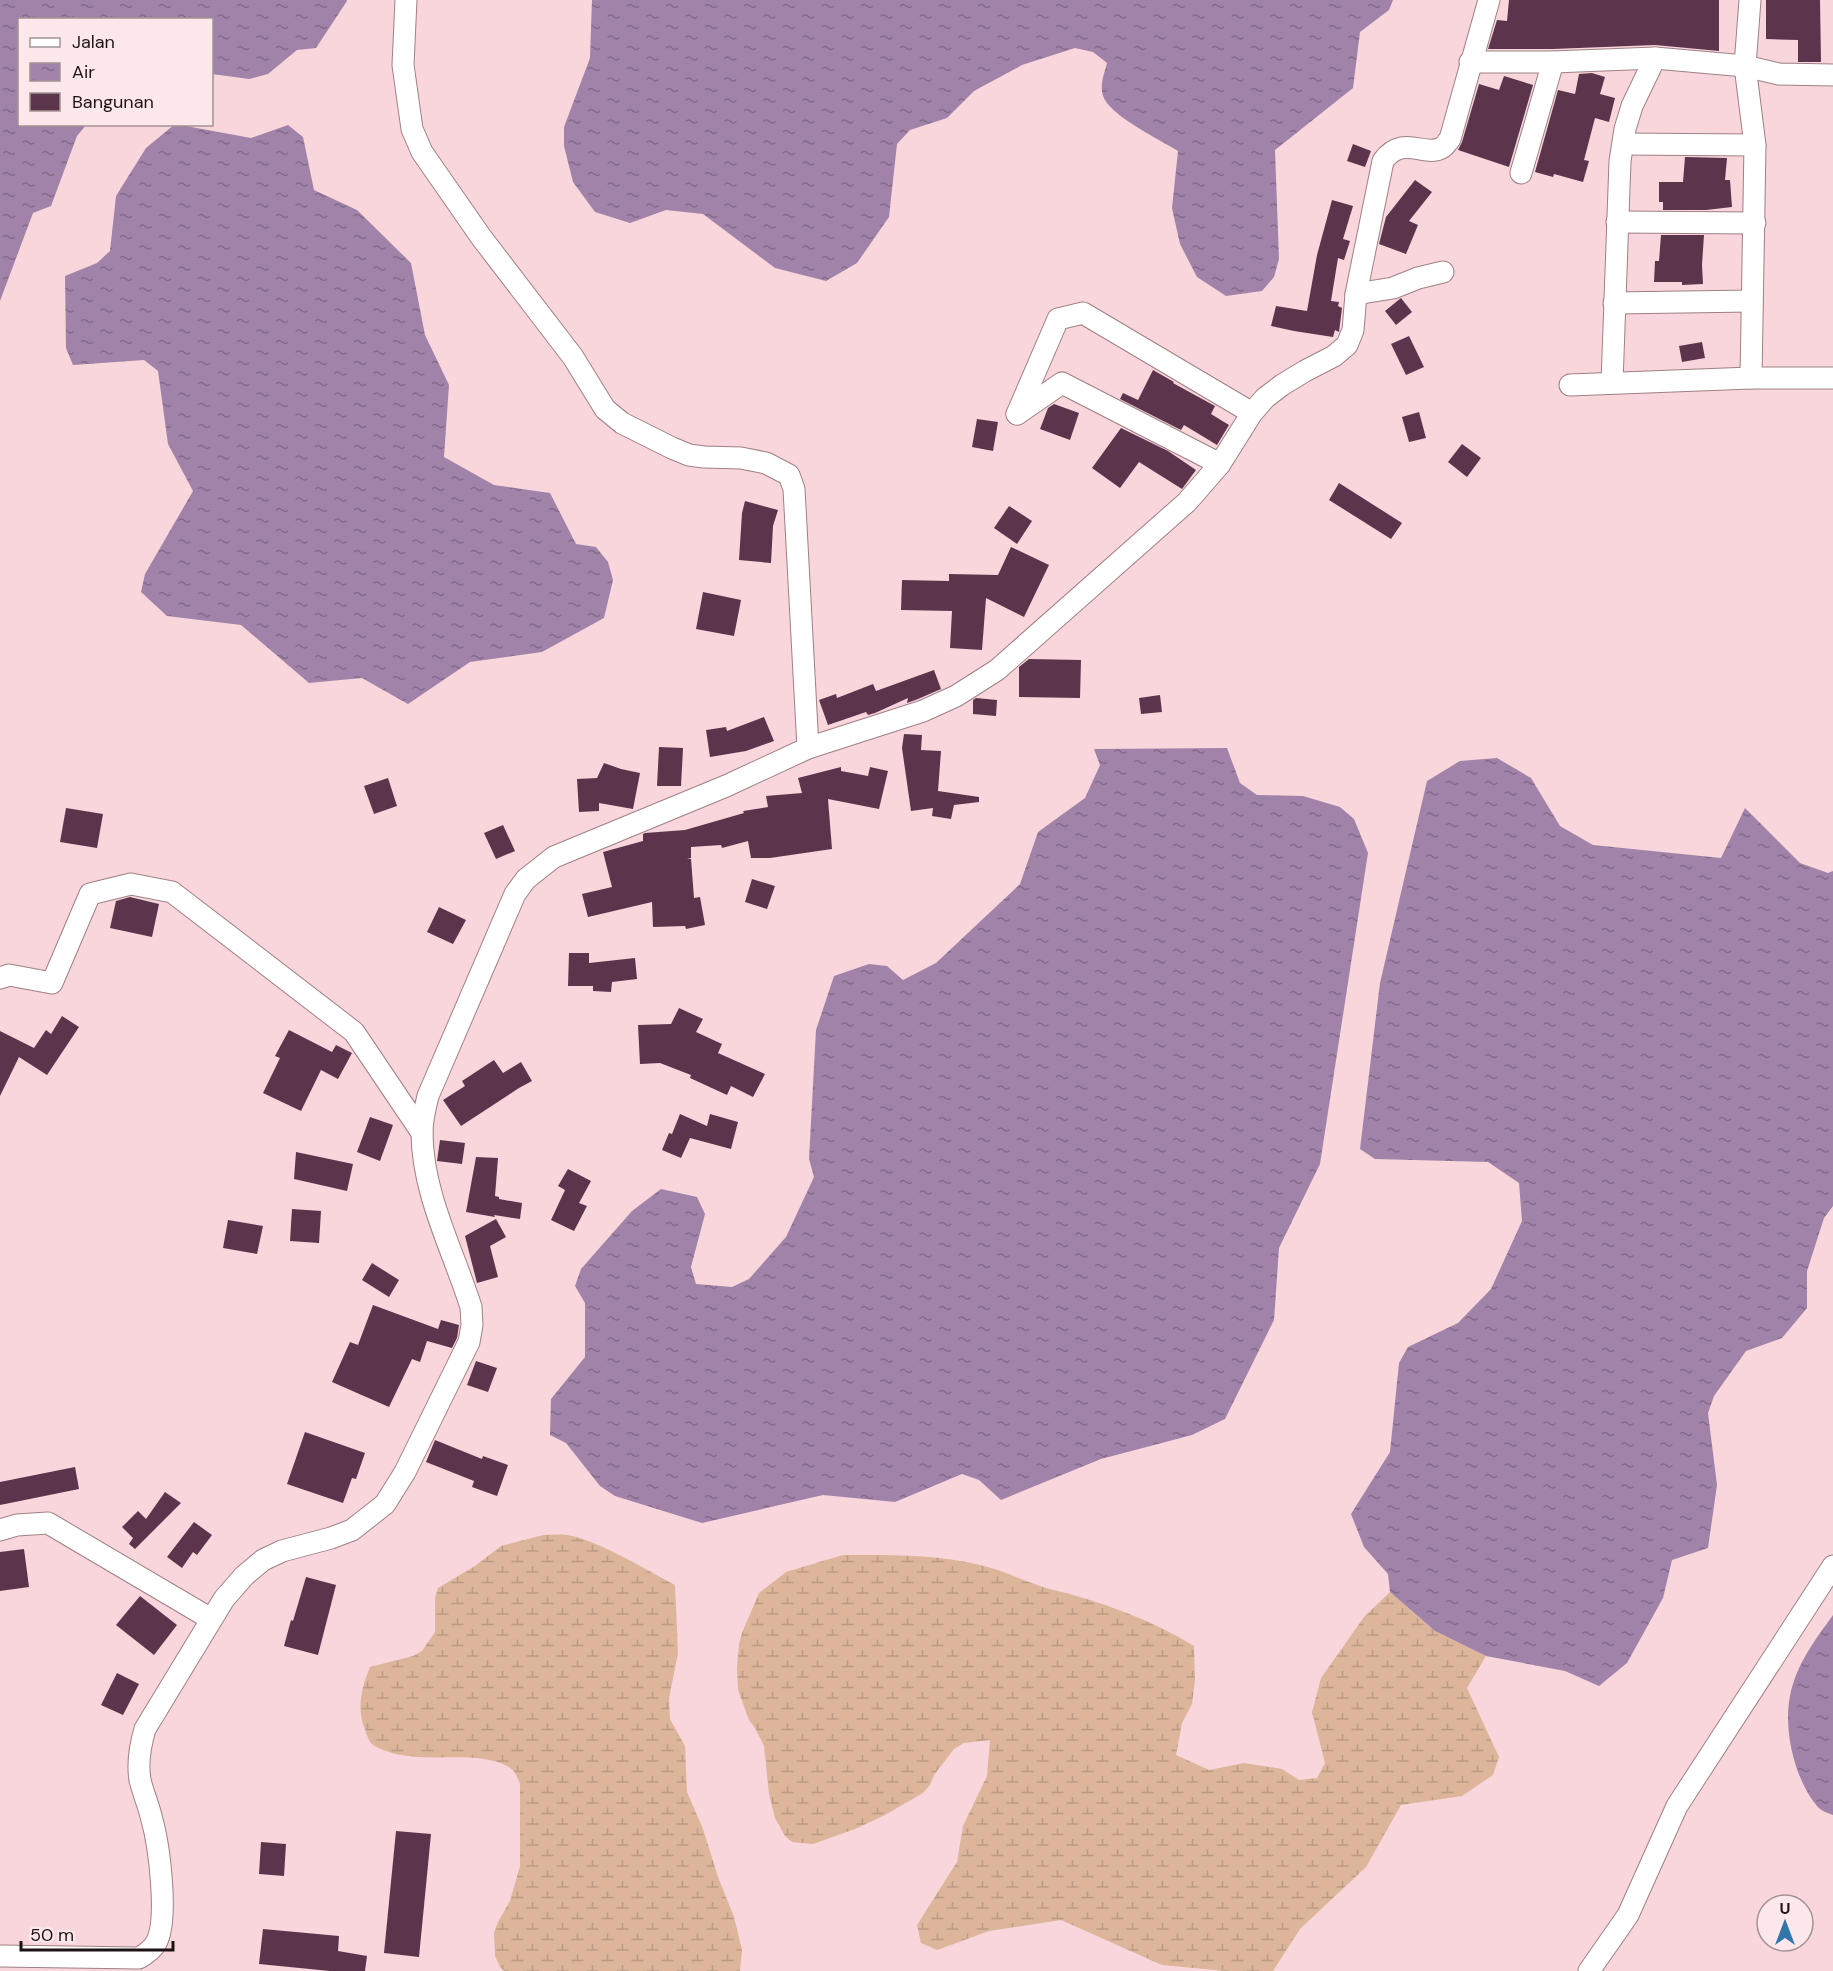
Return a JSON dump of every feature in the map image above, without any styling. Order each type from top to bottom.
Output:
[{"type":"street","points":[[406,0],[403,64],[412,129],[422,152],[481,237],[508,269],[573,357],[605,409],[622,423],[680,452],[704,457],[755,460],[766,463],[789,476],[794,489],[808,748]]},
{"type":"street","points":[[0,1956],[139,1958],[148,1953],[157,1942],[164,1895],[153,1822],[141,1780],[140,1746],[144,1730],[211,1619],[224,1599],[244,1576],[263,1560],[282,1551],[352,1530],[369,1519],[385,1504],[405,1472],[469,1342],[472,1325],[471,1306],[431,1194],[422,1133],[423,1116],[428,1096],[515,894],[526,879],[554,857],[726,786],[808,748],[923,711],[956,696],[997,670],[1187,502],[1220,464],[1252,413],[1265,398],[1305,371],[1334,356],[1347,345],[1353,330],[1356,294],[1383,161],[1389,153],[1399,148],[1436,150],[1443,147],[1449,139],[1489,0]]},
{"type":"street","points":[[1750,0],[1746,66],[1755,145],[1751,378]]},
{"type":"street","points":[[1470,62],[1655,58],[1746,66],[1779,74],[1833,75]]},
{"type":"street","points":[[1612,383],[1617,222],[1623,144],[1632,106],[1655,58]]},
{"type":"street","points":[[1521,173],[1553,62]]},
{"type":"street","points":[[1623,144],[1755,145]]},
{"type":"street","points":[[1617,222],[1755,223]]},
{"type":"street","points":[[1356,294],[1393,288],[1418,278],[1443,272]]},
{"type":"street","points":[[1614,303],[1752,301]]},
{"type":"street","points":[[1220,464],[1062,383],[1017,414],[1058,319],[1083,313],[1252,413]]},
{"type":"street","points":[[1570,385],[1751,378],[1833,378]]},
{"type":"street","points":[[0,978],[9,975],[52,983],[90,894],[131,884],[172,892],[354,1032],[422,1133]]},
{"type":"street","points":[[0,1530],[17,1525],[48,1523],[211,1619]]},
{"type":"street","points":[[1589,1971],[1628,1915],[1677,1806],[1833,1566]]},
{"type":"green space","points":[[543,1535],[567,1535],[593,1543],[675,1585],[678,1653],[669,1698],[670,1719],[685,1746],[687,1792],[703,1829],[718,1877],[734,1917],[742,1950],[740,1971],[504,1971],[495,1956],[494,1933],[510,1901],[520,1866],[520,1784],[515,1774],[507,1766],[480,1758],[401,1755],[377,1747],[369,1739],[362,1721],[361,1706],[370,1667],[413,1656],[422,1651],[435,1632],[435,1598],[438,1588],[475,1566],[501,1546]]},
{"type":"green space","points":[[843,1555],[895,1555],[963,1561],[1106,1605],[1160,1627],[1194,1646],[1195,1679],[1192,1704],[1182,1723],[1176,1755],[1209,1770],[1244,1763],[1282,1769],[1299,1780],[1317,1778],[1325,1763],[1312,1712],[1321,1678],[1364,1617],[1390,1592],[1435,1631],[1486,1656],[1467,1688],[1499,1757],[1493,1775],[1462,1796],[1401,1805],[1366,1867],[1300,1929],[1273,1971],[1226,1971],[1162,1965],[1061,1920],[989,1931],[937,1950],[921,1943],[917,1925],[957,1862],[963,1826],[987,1776],[990,1740],[964,1743],[954,1749],[923,1793],[885,1815],[813,1844],[792,1842],[785,1836],[775,1818],[769,1794],[764,1746],[749,1720],[738,1690],[739,1644],[759,1593],[786,1572]]},
{"type":"water","points":[[0,0],[347,0],[316,48],[297,50],[268,74],[249,79],[213,74],[213,18],[18,18],[18,126],[85,126],[77,136],[51,206],[33,213],[0,301]]},
{"type":"water","points":[[592,0],[1393,0],[1389,10],[1360,32],[1353,88],[1275,150],[1279,259],[1274,277],[1262,291],[1226,296],[1197,277],[1180,244],[1172,208],[1178,151],[1127,121],[1110,107],[1102,91],[1107,63],[1093,52],[1075,48],[1022,65],[974,91],[947,118],[910,130],[897,144],[889,217],[857,263],[826,281],[775,268],[703,214],[666,210],[630,223],[595,212],[573,182],[564,146],[564,127],[590,58]]},
{"type":"water","points":[[288,125],[303,137],[314,190],[357,210],[411,263],[425,335],[449,385],[444,457],[494,485],[550,493],[576,544],[596,547],[608,562],[613,580],[604,618],[542,652],[470,662],[408,704],[362,678],[309,683],[241,625],[167,616],[141,592],[145,574],[193,491],[168,444],[158,371],[144,360],[73,365],[66,348],[65,276],[97,263],[110,251],[116,196],[146,148],[173,126],[186,126],[251,138]]},
{"type":"water","points":[[1227,748],[1240,783],[1257,795],[1303,796],[1340,807],[1354,819],[1368,853],[1320,1164],[1279,1248],[1274,1320],[1225,1419],[1192,1435],[1101,1459],[1001,1500],[979,1480],[962,1474],[895,1502],[823,1495],[702,1523],[615,1496],[600,1486],[566,1443],[550,1435],[551,1399],[585,1357],[585,1303],[575,1286],[581,1269],[632,1211],[661,1189],[697,1197],[705,1214],[691,1267],[696,1284],[732,1287],[749,1279],[786,1237],[814,1177],[809,1159],[816,1030],[834,976],[869,964],[887,966],[903,980],[936,963],[1020,884],[1038,832],[1085,798],[1100,765],[1094,749]]},
{"type":"water","points":[[1497,758],[1531,778],[1560,826],[1593,845],[1721,858],[1745,808],[1800,863],[1828,873],[1833,871],[1833,1206],[1824,1218],[1807,1271],[1807,1308],[1782,1338],[1746,1351],[1714,1396],[1708,1413],[1717,1485],[1708,1548],[1672,1560],[1663,1598],[1627,1663],[1599,1686],[1565,1671],[1486,1656],[1435,1631],[1390,1592],[1388,1574],[1364,1547],[1351,1514],[1390,1452],[1399,1363],[1408,1347],[1458,1323],[1491,1289],[1522,1221],[1519,1183],[1488,1162],[1375,1159],[1360,1149],[1380,983],[1427,781],[1460,761]]},
{"type":"water","points":[[1833,1615],[1833,1815],[1819,1808],[1809,1795],[1797,1769],[1790,1739],[1788,1709],[1793,1685],[1807,1653]]},
{"type":"building","points":[[1509,0],[1719,0],[1719,51],[1655,45],[1488,49],[1497,20],[1507,21]]},
{"type":"building","points":[[1766,0],[1820,0],[1821,62],[1798,62],[1798,40],[1766,39]]},
{"type":"building","points":[[1592,73],[1605,77],[1600,94],[1615,98],[1609,122],[1595,118],[1584,160],[1589,161],[1583,182],[1554,174],[1553,177],[1535,172],[1558,90],[1575,94],[1579,74]]},
{"type":"building","points":[[1504,76],[1533,85],[1509,167],[1458,150],[1479,84],[1499,90]]},
{"type":"building","points":[[1353,144],[1371,151],[1365,167],[1347,161]]},
{"type":"building","points":[[1685,157],[1727,158],[1725,180],[1730,180],[1732,207],[1706,210],[1663,210],[1663,202],[1659,202],[1659,182],[1683,182]]},
{"type":"building","points":[[1415,180],[1432,192],[1409,221],[1418,225],[1406,254],[1379,244],[1386,217]]},
{"type":"building","points":[[1332,200],[1353,206],[1343,239],[1350,241],[1344,260],[1338,258],[1331,301],[1339,302],[1338,306],[1342,308],[1339,332],[1335,330],[1333,337],[1271,326],[1276,306],[1307,311],[1317,255]]},
{"type":"building","points":[[1661,235],[1704,235],[1703,284],[1682,285],[1682,282],[1654,282],[1655,261],[1659,261]]},
{"type":"building","points":[[1401,298],[1412,312],[1396,325],[1385,311]]},
{"type":"building","points":[[1409,336],[1424,367],[1406,375],[1391,344]]},
{"type":"building","points":[[1702,342],[1705,358],[1682,362],[1679,346]]},
{"type":"building","points":[[1153,370],[1215,406],[1211,414],[1229,425],[1217,445],[1184,425],[1181,430],[1120,399],[1123,393],[1138,400]]},
{"type":"building","points":[[1054,404],[1079,413],[1070,440],[1040,429],[1048,408]]},
{"type":"building","points":[[1419,412],[1426,438],[1409,442],[1402,417]]},
{"type":"building","points":[[977,419],[998,422],[993,451],[972,447]]},
{"type":"building","points":[[1121,428],[1168,451],[1196,470],[1182,489],[1139,462],[1120,488],[1092,468]]},
{"type":"building","points":[[1462,444],[1481,458],[1467,477],[1448,462]]},
{"type":"building","points":[[1339,483],[1402,523],[1391,539],[1329,500]]},
{"type":"building","points":[[745,501],[778,510],[773,526],[771,563],[739,560]]},
{"type":"building","points":[[1009,506],[1032,521],[1017,544],[994,528]]},
{"type":"building","points":[[1011,547],[1049,565],[1024,617],[986,598],[982,650],[950,648],[952,611],[901,610],[902,580],[949,581],[949,574],[998,575]]},
{"type":"building","points":[[703,592],[741,600],[734,636],[696,629]]},
{"type":"building","points":[[1029,659],[1081,660],[1080,698],[1019,697],[1019,667]]},
{"type":"building","points":[[934,670],[941,689],[907,703],[908,698],[875,713],[868,715],[866,712],[828,725],[819,700],[836,694],[837,698],[873,684],[876,691]]},
{"type":"building","points":[[1160,695],[1162,712],[1141,714],[1139,698]]},
{"type":"building","points":[[976,698],[997,700],[996,716],[973,714],[973,700]]},
{"type":"building","points":[[764,717],[774,741],[746,751],[710,757],[706,730],[726,727],[727,731]]},
{"type":"building","points":[[904,734],[922,735],[921,750],[941,751],[938,791],[979,797],[979,802],[954,805],[951,819],[932,816],[933,808],[911,811],[902,748]]},
{"type":"building","points":[[659,747],[683,748],[681,786],[657,786]]},
{"type":"building","points":[[604,763],[640,773],[633,809],[599,803],[599,811],[579,812],[577,779],[597,778]]},
{"type":"building","points":[[841,767],[841,771],[868,776],[870,767],[888,771],[879,809],[828,799],[832,849],[770,858],[751,858],[748,841],[722,848],[721,845],[691,847],[691,858],[687,858],[691,859],[694,898],[700,897],[705,925],[686,929],[685,926],[653,927],[652,902],[588,917],[582,894],[612,887],[603,852],[643,841],[645,833],[685,830],[744,813],[743,811],[768,807],[766,796],[802,793],[798,778]]},
{"type":"building","points":[[388,778],[397,806],[374,814],[364,786]]},
{"type":"building","points":[[66,808],[103,814],[97,848],[60,842]]},
{"type":"building","points":[[503,825],[515,851],[496,859],[484,833]]},
{"type":"building","points":[[752,879],[775,886],[767,909],[745,902]]},
{"type":"building","points":[[130,897],[159,904],[152,937],[110,928],[116,901]]},
{"type":"building","points":[[439,907],[466,920],[453,944],[427,932]]},
{"type":"building","points":[[569,953],[589,953],[589,963],[635,958],[637,979],[612,982],[611,992],[593,991],[593,986],[568,986]]},
{"type":"building","points":[[679,1008],[703,1019],[696,1032],[722,1044],[718,1053],[765,1074],[753,1097],[731,1086],[727,1095],[690,1078],[691,1075],[660,1063],[640,1064],[638,1025],[671,1024]]},
{"type":"building","points":[[62,1016],[79,1027],[47,1075],[19,1057],[0,1096],[0,1031],[34,1048],[46,1030],[51,1034]]},
{"type":"building","points":[[289,1030],[332,1052],[336,1045],[352,1053],[338,1079],[321,1070],[301,1111],[263,1093],[280,1058],[275,1056]]},
{"type":"building","points":[[494,1060],[503,1073],[521,1062],[532,1081],[461,1126],[443,1100],[465,1086],[462,1081]]},
{"type":"building","points":[[680,1114],[707,1126],[710,1114],[738,1122],[731,1149],[690,1138],[681,1158],[662,1150]]},
{"type":"building","points":[[370,1117],[393,1125],[380,1161],[357,1152]]},
{"type":"building","points":[[440,1140],[465,1143],[462,1164],[437,1161]]},
{"type":"building","points":[[296,1152],[353,1164],[347,1191],[294,1179]]},
{"type":"building","points":[[476,1157],[498,1158],[495,1196],[499,1199],[522,1203],[520,1219],[466,1212]]},
{"type":"building","points":[[568,1169],[591,1181],[579,1203],[587,1206],[574,1231],[551,1220],[565,1190],[558,1186]]},
{"type":"building","points":[[292,1209],[321,1211],[319,1243],[290,1241]]},
{"type":"building","points":[[496,1219],[506,1237],[490,1246],[498,1277],[477,1283],[465,1236]]},
{"type":"building","points":[[228,1220],[263,1226],[257,1254],[223,1248]]},
{"type":"building","points":[[372,1263],[399,1280],[389,1297],[362,1280]]},
{"type":"building","points":[[373,1305],[438,1329],[441,1320],[459,1325],[457,1338],[452,1348],[427,1341],[420,1362],[412,1359],[389,1407],[332,1382],[350,1342],[358,1345]]},
{"type":"building","points":[[476,1361],[497,1368],[488,1392],[467,1385]]},
{"type":"building","points":[[305,1432],[365,1453],[356,1479],[352,1478],[343,1503],[287,1484]]},
{"type":"building","points":[[435,1440],[482,1459],[483,1456],[508,1465],[497,1496],[472,1487],[474,1481],[426,1462]]},
{"type":"building","points":[[75,1467],[79,1489],[0,1505],[0,1482]]},
{"type":"building","points":[[165,1492],[181,1503],[135,1549],[129,1544],[133,1538],[122,1527],[138,1511],[146,1519]]},
{"type":"building","points":[[194,1522],[212,1535],[197,1555],[193,1552],[182,1568],[167,1557]]},
{"type":"building","points":[[24,1549],[29,1587],[0,1591],[0,1552]]},
{"type":"building","points":[[306,1577],[336,1585],[318,1655],[284,1646]]},
{"type":"building","points":[[140,1596],[177,1625],[154,1655],[116,1625]]},
{"type":"building","points":[[117,1673],[139,1684],[123,1715],[101,1705]]},
{"type":"building","points":[[396,1831],[431,1834],[419,1957],[384,1953]]},
{"type":"building","points":[[261,1842],[286,1844],[284,1876],[259,1874]]},
{"type":"building","points":[[263,1929],[339,1936],[338,1951],[367,1956],[365,1971],[330,1971],[259,1964]]}]
